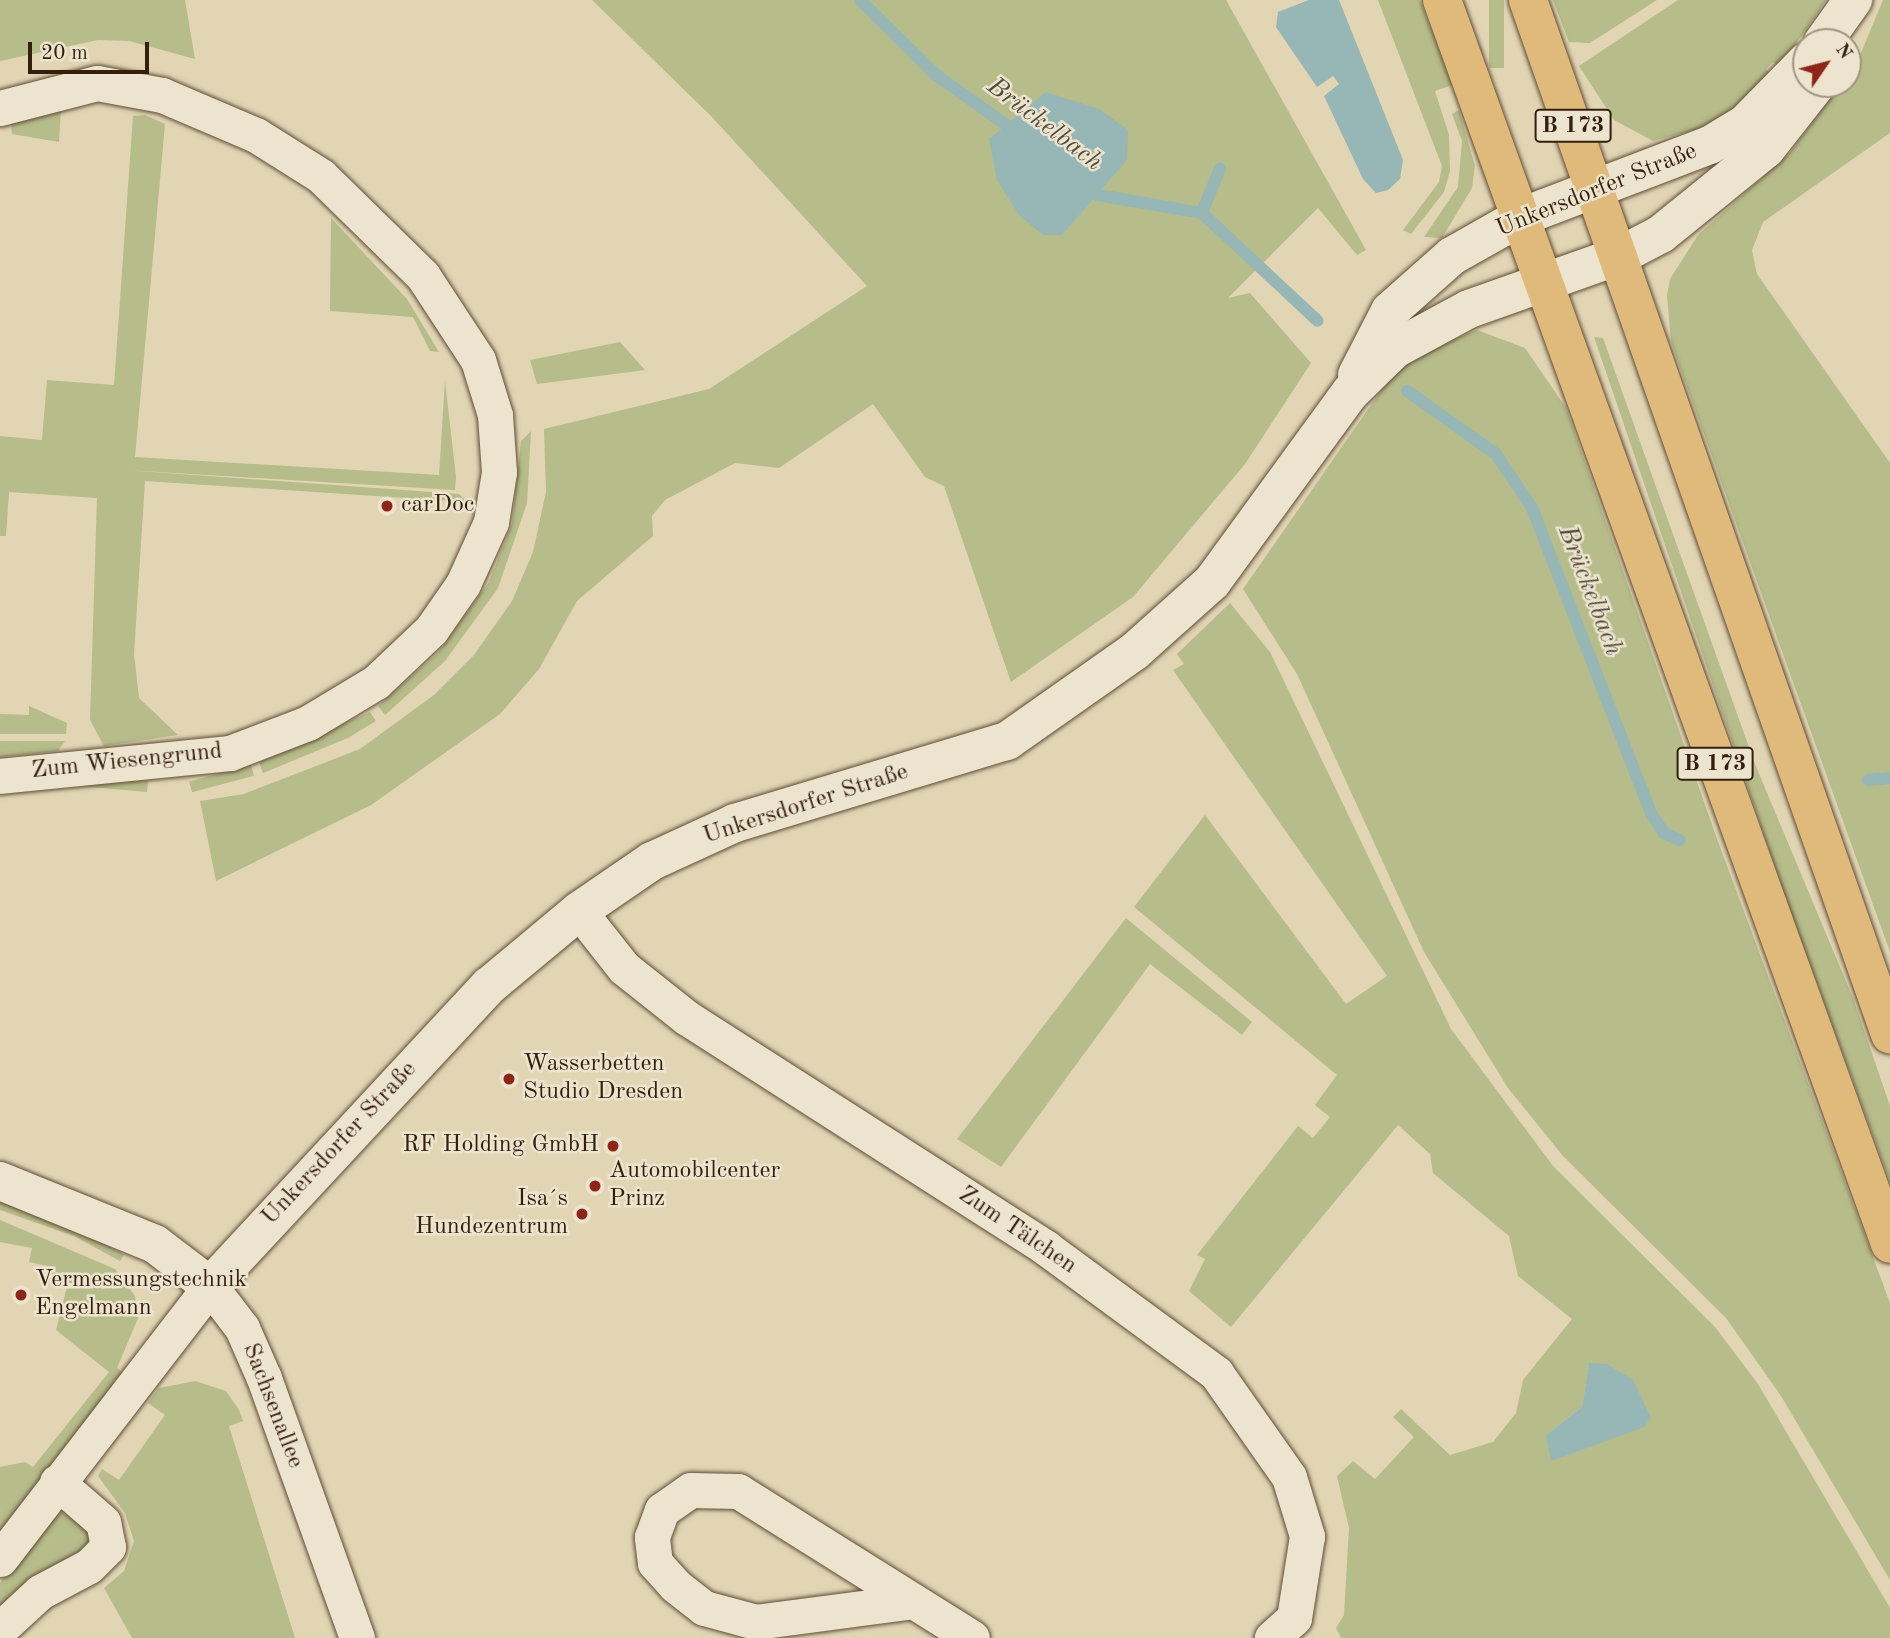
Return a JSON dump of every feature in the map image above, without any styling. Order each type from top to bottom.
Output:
[{"type":"main road","name":"B 173","points":[[1443,0],[1890,1244]]},
{"type":"main road","name":"B 173","points":[[1528,0],[1890,1034]]},
{"type":"street","points":[[1833,28],[1853,0]]},
{"type":"street","points":[[1842,28],[1853,0]]},
{"type":"street","name":"Unkersdorfer Straße","points":[[1350,393],[1367,346],[1411,286],[1521,216],[1710,145],[1745,124],[1792,76]]},
{"type":"street","name":"Zum Wiesengrund","points":[[0,108],[97,83],[162,95],[256,135],[321,176],[423,276],[478,360],[495,415],[499,472],[491,522],[463,584],[431,630],[376,682],[308,723],[230,753],[0,776]]},
{"type":"street","name":"Unkersdorfer Straße","points":[[0,1559],[210,1286],[489,986],[579,911],[652,861],[735,823],[1018,733],[1135,650],[1212,582],[1350,393],[1429,327],[1619,256],[1714,195],[1766,149],[1806,98]]},
{"type":"street","name":"Zum Tälchen","points":[[579,911],[624,968],[687,1018],[1046,1248],[1216,1373],[1289,1477],[1307,1536],[1294,1618],[1272,1638]]},
{"type":"street","name":"Sachsenallee","points":[[0,1181],[155,1244],[210,1286],[242,1328],[264,1378],[357,1638]]},
{"type":"street","points":[[0,1629],[40,1592],[89,1566],[108,1546],[103,1522],[57,1482]]},
{"type":"street","points":[[907,1602],[756,1622],[704,1608],[675,1586],[655,1563],[652,1537],[662,1510],[691,1490],[738,1491],[907,1602],[972,1638]]},
{"type":"green space","points":[[0,0],[185,0],[195,59],[129,41],[98,40],[0,61]]},
{"type":"green space","points":[[592,0],[1226,0],[1366,250],[1357,255],[1318,208],[1228,298],[1250,293],[1311,363],[1245,464],[1133,597],[1011,682],[944,486],[925,477],[873,404],[779,468],[735,463],[665,500],[652,516],[653,536],[577,601],[539,669],[500,714],[371,805],[216,881],[200,801],[244,794],[360,749],[434,695],[474,655],[512,601],[533,552],[546,492],[544,429],[709,389],[867,286],[711,116]]},
{"type":"green space","points":[[1378,0],[1420,0],[1452,85],[1435,91],[1449,135],[1450,171],[1444,192],[1411,234],[1403,230],[1439,182],[1442,166]]},
{"type":"green space","points":[[1489,0],[1504,0],[1504,68],[1489,68]]},
{"type":"green space","points":[[1553,0],[1657,0],[1590,43],[1569,42]]},
{"type":"green space","points":[[1678,0],[1826,0],[1807,28],[1792,28],[1792,50],[1780,67],[1773,62],[1766,69],[1772,75],[1717,124],[1653,141],[1614,120],[1579,66]]},
{"type":"green space","points":[[1883,0],[1890,0],[1890,133],[1763,222],[1752,250],[1757,274],[1890,463],[1890,952],[1671,342],[1667,296],[1670,279],[1698,235],[1789,154],[1831,98],[1862,98],[1862,50]]},
{"type":"green space","points":[[61,109],[59,142],[12,134],[11,123]]},
{"type":"green space","points":[[1459,110],[1475,166],[1472,188],[1442,238],[1424,237],[1458,187],[1462,141],[1452,114]]},
{"type":"green space","points":[[145,115],[165,124],[135,457],[439,475],[445,381],[456,477],[455,490],[125,470],[459,494],[467,502],[145,481],[134,654],[139,698],[178,735],[104,746],[90,720],[97,498],[9,492],[6,536],[0,536],[0,436],[42,440],[47,380],[114,385],[133,116]]},
{"type":"green space","points":[[331,218],[407,299],[439,352],[430,351],[413,317],[330,311]]},
{"type":"green space","points":[[1477,330],[1525,348],[1566,408],[1717,839],[1890,1303],[1890,1580],[1781,1396],[1726,1318],[1563,1156],[1508,1088],[1424,952],[1297,674],[1243,589],[1387,382],[1421,352]]},
{"type":"green space","points":[[1594,337],[1603,338],[1755,764],[1853,998],[1890,1106],[1890,1181],[1786,899]]},
{"type":"green space","points":[[620,342],[645,370],[537,384],[530,360]]},
{"type":"green space","points":[[531,431],[527,503],[498,588],[445,661],[385,715],[378,706],[438,653],[489,582],[512,524],[521,441]]},
{"type":"green space","points":[[1230,603],[1270,652],[1451,1029],[1553,1166],[1715,1327],[1758,1384],[1890,1608],[1890,1638],[1341,1638],[1336,1628],[1344,1615],[1349,1528],[1337,1476],[1353,1461],[1375,1479],[1414,1437],[1393,1417],[1401,1409],[1450,1455],[1493,1442],[1516,1413],[1523,1380],[1572,1319],[1518,1276],[1509,1236],[1433,1173],[1430,1154],[1398,1125],[1231,1327],[1189,1291],[1205,1259],[1197,1255],[1298,1126],[1313,1138],[1330,1117],[1315,1105],[1337,1075],[1134,907],[1205,815],[1346,1004],[1387,976],[1173,670],[1184,664],[1177,654]],"holes":[[[1589,1364],[1644,1427],[1546,1435],[1582,1407]]]},
{"type":"green space","points":[[29,706],[67,723],[66,734],[0,734],[0,714],[29,715]]},
{"type":"green space","points":[[370,712],[376,721],[348,738],[263,773],[259,762]]},
{"type":"green space","points":[[0,741],[65,741],[58,751],[0,757]]},
{"type":"green space","points":[[251,765],[254,776],[192,792],[189,782]]},
{"type":"green space","points":[[12,769],[148,781],[147,792],[11,780]]},
{"type":"green space","points":[[1126,918],[1252,1022],[1242,1035],[1150,964],[1001,1167],[957,1139]]},
{"type":"green space","points":[[0,1201],[82,1231],[124,1255],[120,1261],[74,1236],[0,1210]]},
{"type":"green space","points":[[0,1220],[115,1269],[135,1296],[138,1318],[117,1368],[122,1372],[0,1542],[0,1467],[25,1462],[33,1467],[109,1372],[56,1330],[68,1283],[50,1279],[52,1267],[29,1262],[32,1248],[0,1242]]},
{"type":"green space","points":[[195,1381],[226,1391],[239,1410],[243,1421],[229,1426],[295,1638],[132,1638],[104,1588],[124,1571],[134,1541],[125,1513],[98,1476],[102,1469],[119,1480],[165,1415],[148,1403],[159,1388]]},
{"type":"green space","points":[[62,1513],[82,1521],[93,1543],[0,1610],[0,1583],[42,1521]]},
{"type":"water","points":[[1309,0],[1339,0],[1403,160],[1400,179],[1388,190],[1376,193],[1363,179],[1324,96],[1339,84],[1333,76],[1317,87],[1276,27],[1278,12]]},
{"type":"water","points":[[1046,92],[1099,109],[1128,130],[1127,160],[1062,235],[1043,235],[1019,215],[997,180],[989,139]]},
{"type":"water","points":[[1589,1363],[1607,1364],[1633,1380],[1651,1418],[1644,1427],[1551,1461],[1546,1435],[1582,1407]]},
{"type":"waterway","name":"Brückelbach","points":[[860,0],[936,75],[1019,134]]},
{"type":"waterway","points":[[1202,213],[1220,168]]},
{"type":"waterway","name":"Brückelbach","points":[[1086,185],[1098,195],[1202,213],[1318,321]]},
{"type":"waterway","name":"Brückelbach","points":[[1407,391],[1496,454],[1532,508],[1652,815],[1664,833],[1680,840]]},
{"type":"waterway","name":"Brückelbach","points":[[1868,780],[1890,778]]},
{"type":"place","name":"carDoc","points":[[387,506]]},
{"type":"place","name":"Wasserbetten Studio Dresden","points":[[509,1079]]},
{"type":"place","name":"RF Holding GmbH","points":[[613,1146]]},
{"type":"place","name":"Automobilcenter Prinz","points":[[595,1186]]},
{"type":"place","name":"Isa´s Hundezentrum","points":[[582,1214]]},
{"type":"place","name":"Vermessungstechnik Engelmann","points":[[21,1295]]}]
